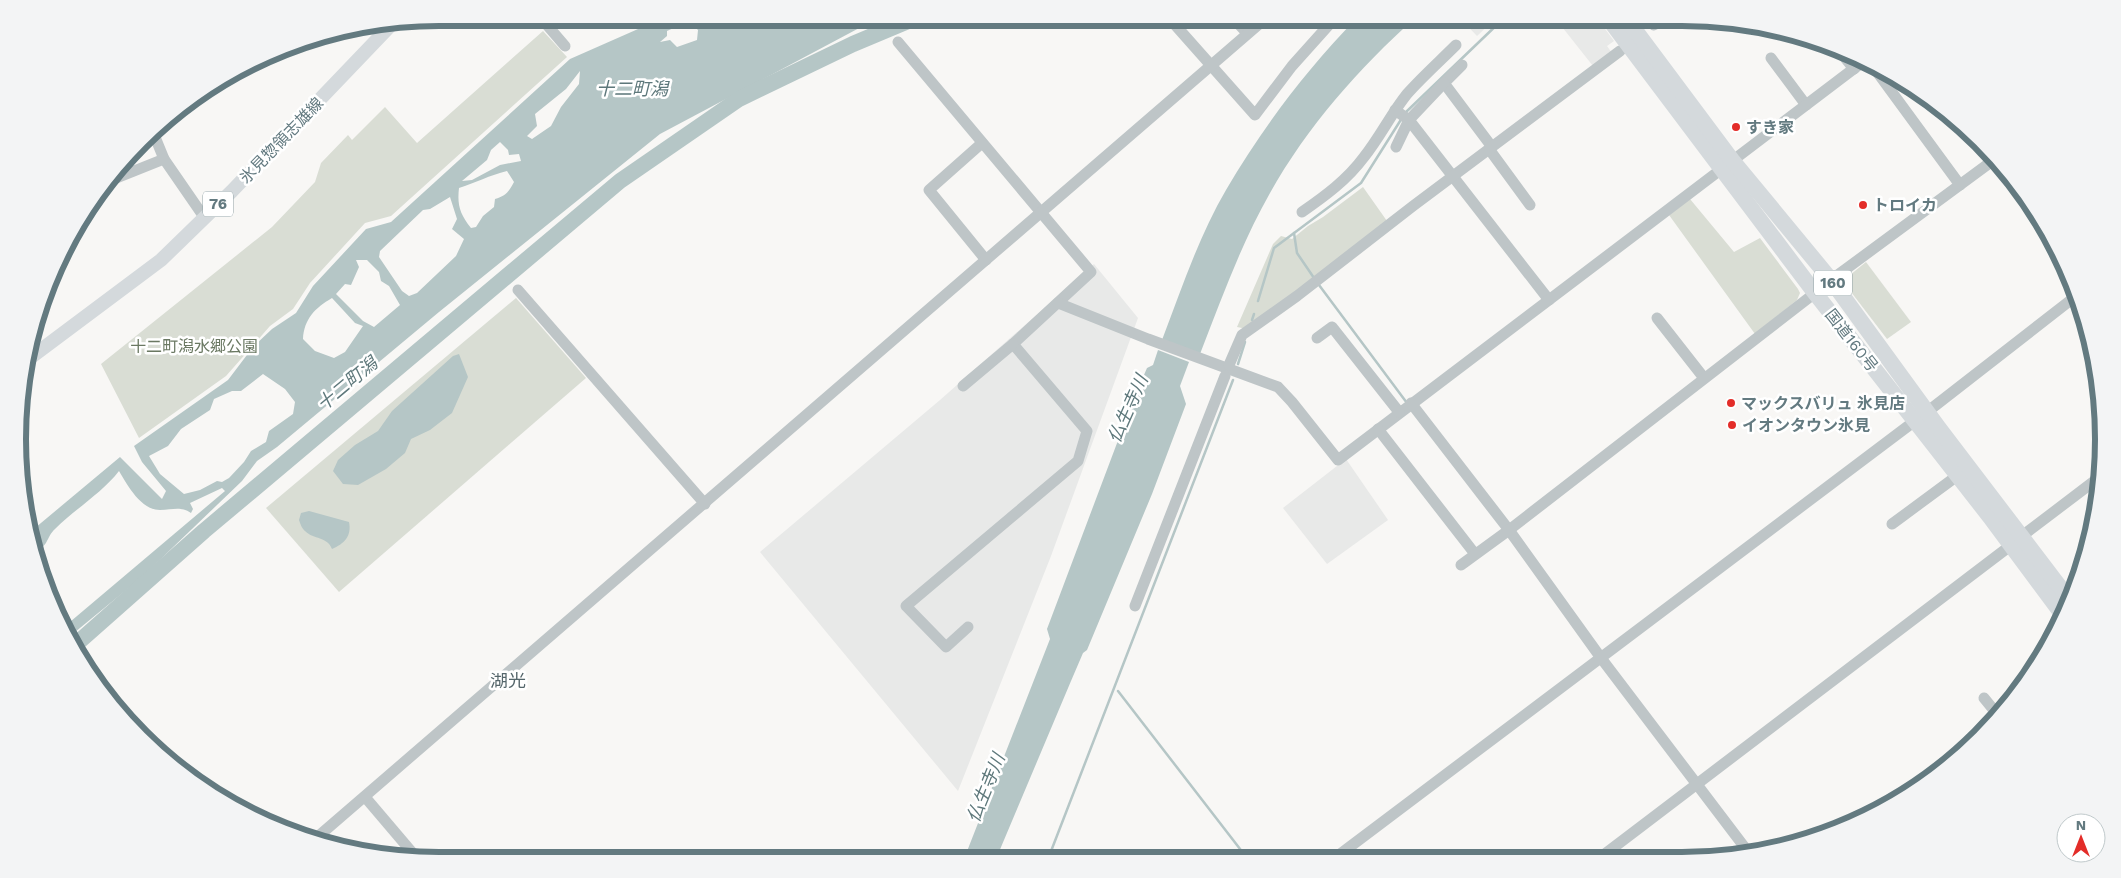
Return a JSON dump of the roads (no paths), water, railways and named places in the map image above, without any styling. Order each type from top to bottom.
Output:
[{"type":"highway","name":"国道160号","points":[[1615,26],[1727,164],[1831,280],[1921,416],[1957,476],[2064,594]]},
{"type":"highway","name":"国道160号","points":[[1632,26],[1815,293],[1921,416],[2016,541],[2058,608]]},
{"type":"main road","name":"氷見惣領志雄線","points":[[35,354],[161,260],[232,191],[387,30]]},
{"type":"street","points":[[548,26],[565,46]]},
{"type":"street","points":[[1176,26],[1255,115],[1292,66],[1328,26]]},
{"type":"street","points":[[1240,26],[1247,33]]},
{"type":"street","points":[[321,834],[1041,214],[1210,64],[1256,26]]},
{"type":"street","points":[[898,42],[1091,272],[1013,344],[963,386]]},
{"type":"street","points":[[1302,212],[1331,192],[1350,174],[1365,156],[1394,110],[1409,92],[1456,45]]},
{"type":"street","points":[[1229,365],[1242,335],[1290,301],[1620,51]]},
{"type":"street","points":[[1771,58],[1806,105]]},
{"type":"street","points":[[1848,62],[1854,69]]},
{"type":"street","points":[[1396,146],[1409,120],[1462,65]]},
{"type":"street","points":[[1058,303],[1210,363],[1278,387],[1338,460],[1858,66]]},
{"type":"street","points":[[1882,79],[1960,185]]},
{"type":"street","points":[[1444,83],[1530,205]]},
{"type":"street","points":[[1394,110],[1409,120],[1550,300]]},
{"type":"street","points":[[156,139],[164,159],[204,217]]},
{"type":"street","points":[[982,143],[929,190],[986,260]]},
{"type":"street","points":[[122,176],[164,159]]},
{"type":"street","points":[[1831,280],[1989,163]]},
{"type":"street","points":[[518,290],[704,504]]},
{"type":"street","points":[[1461,564],[1509,530],[1815,293]]},
{"type":"street","points":[[1343,852],[1921,416],[2071,300]]},
{"type":"street","points":[[1657,318],[1704,378]]},
{"type":"street","points":[[1317,338],[1332,327],[1399,412]]},
{"type":"street","points":[[968,627],[946,647],[906,606],[1078,461],[1087,432],[1013,344]]},
{"type":"street","points":[[1135,606],[1225,376]]},
{"type":"street","points":[[1411,403],[1509,530],[1601,658],[1744,847]]},
{"type":"street","points":[[1378,429],[1475,554]]},
{"type":"street","points":[[1892,524],[1957,476]]},
{"type":"street","points":[[1608,852],[2092,482]]},
{"type":"street","points":[[1984,698],[1993,709]]},
{"type":"street","points":[[365,797],[411,851]]},
{"type":"water","name":"十二町潟","points":[[645,26],[678,26],[667,31],[667,36],[660,42],[670,40],[677,47],[697,40],[698,30],[694,26],[863,26],[660,134],[439,312],[277,447],[257,461],[242,481],[142,577],[75,632],[69,623],[225,491],[222,488],[190,503],[193,509],[191,513],[180,509],[153,509],[141,502],[119,471],[105,487],[55,529],[41,548],[36,527],[120,457],[162,499],[166,491],[142,462],[134,446],[228,380],[253,347],[272,329],[296,313],[313,286],[366,229],[391,222],[570,59]],"holes":[[[580,71],[579,84],[561,107],[551,126],[532,139],[527,136],[537,126],[535,114],[566,89]],[[500,142],[508,150],[509,155],[519,154],[521,161],[500,165],[472,180],[462,181],[487,160],[491,150]],[[507,171],[514,182],[506,193],[495,199],[494,207],[483,216],[476,227],[471,228],[460,209],[458,199],[459,188]],[[450,197],[457,219],[452,229],[464,239],[456,256],[417,293],[409,296],[402,291],[379,257],[380,251],[423,210],[430,209]],[[356,260],[367,260],[379,272],[381,281],[389,286],[400,305],[374,327],[363,321],[336,294],[345,284],[351,285],[359,267]],[[332,298],[355,323],[363,326],[345,352],[334,358],[315,351],[303,339],[308,320],[320,306]],[[263,374],[285,389],[295,402],[293,414],[269,431],[266,442],[251,451],[244,462],[229,478],[222,482],[217,481],[200,490],[184,494],[160,474],[149,456],[168,446],[181,429],[210,410],[214,399],[232,391],[241,391]]]},
{"type":"water","points":[[1349,26],[1406,26],[1354,78],[1300,145],[1270,193],[1250,232],[1200,354],[1162,340],[1199,244],[1226,190],[1286,100]]},
{"type":"water","points":[[1158,350],[1189,362],[1180,386],[1186,404],[1152,494],[1087,650],[1083,653],[999,852],[967,852],[1050,639],[1047,629],[1134,398],[1147,368],[1153,365]]},
{"type":"water","points":[[459,354],[468,377],[452,413],[430,430],[411,439],[405,453],[386,469],[358,485],[343,484],[333,471],[338,460],[355,445],[378,431],[392,411],[453,356]]},
{"type":"water","points":[[309,511],[349,522],[350,527],[346,539],[332,549],[324,540],[309,534],[303,529],[299,520],[301,513]]},
{"type":"waterway","name":"十二町潟","points":[[80,641],[204,531],[620,181],[739,99],[853,44],[896,26]]},
{"type":"waterway","points":[[1405,113],[1496,26]]},
{"type":"waterway","points":[[1258,301],[1274,248],[1361,183],[1402,118]]},
{"type":"waterway","points":[[1294,233],[1297,253],[1314,278]]},
{"type":"waterway","points":[[1319,285],[1407,403]]},
{"type":"waterway","points":[[1252,320],[1254,314]]},
{"type":"waterway","points":[[1238,364],[1245,342]]},
{"type":"waterway","points":[[1051,852],[1233,380]]},
{"type":"waterway","points":[[1118,691],[1242,852]]},
{"type":"place","name":"すき家","points":[[1736,127]]},
{"type":"place","name":"トロイカ","points":[[1863,205]]},
{"type":"place","name":"マックスバリュ 氷見店","points":[[1731,403]]},
{"type":"place","name":"イオンタウン氷見","points":[[1732,425]]},
{"type":"district","name":"湖光","points":[[508,681]]},
{"type":"park label","name":"十二町潟水郷公園","points":[[194,346]]},
{"type":"water label","name":"仏生寺川","points":[[1128,409]]},
{"type":"water label","name":"仏生寺川","points":[[986,788]]}]
